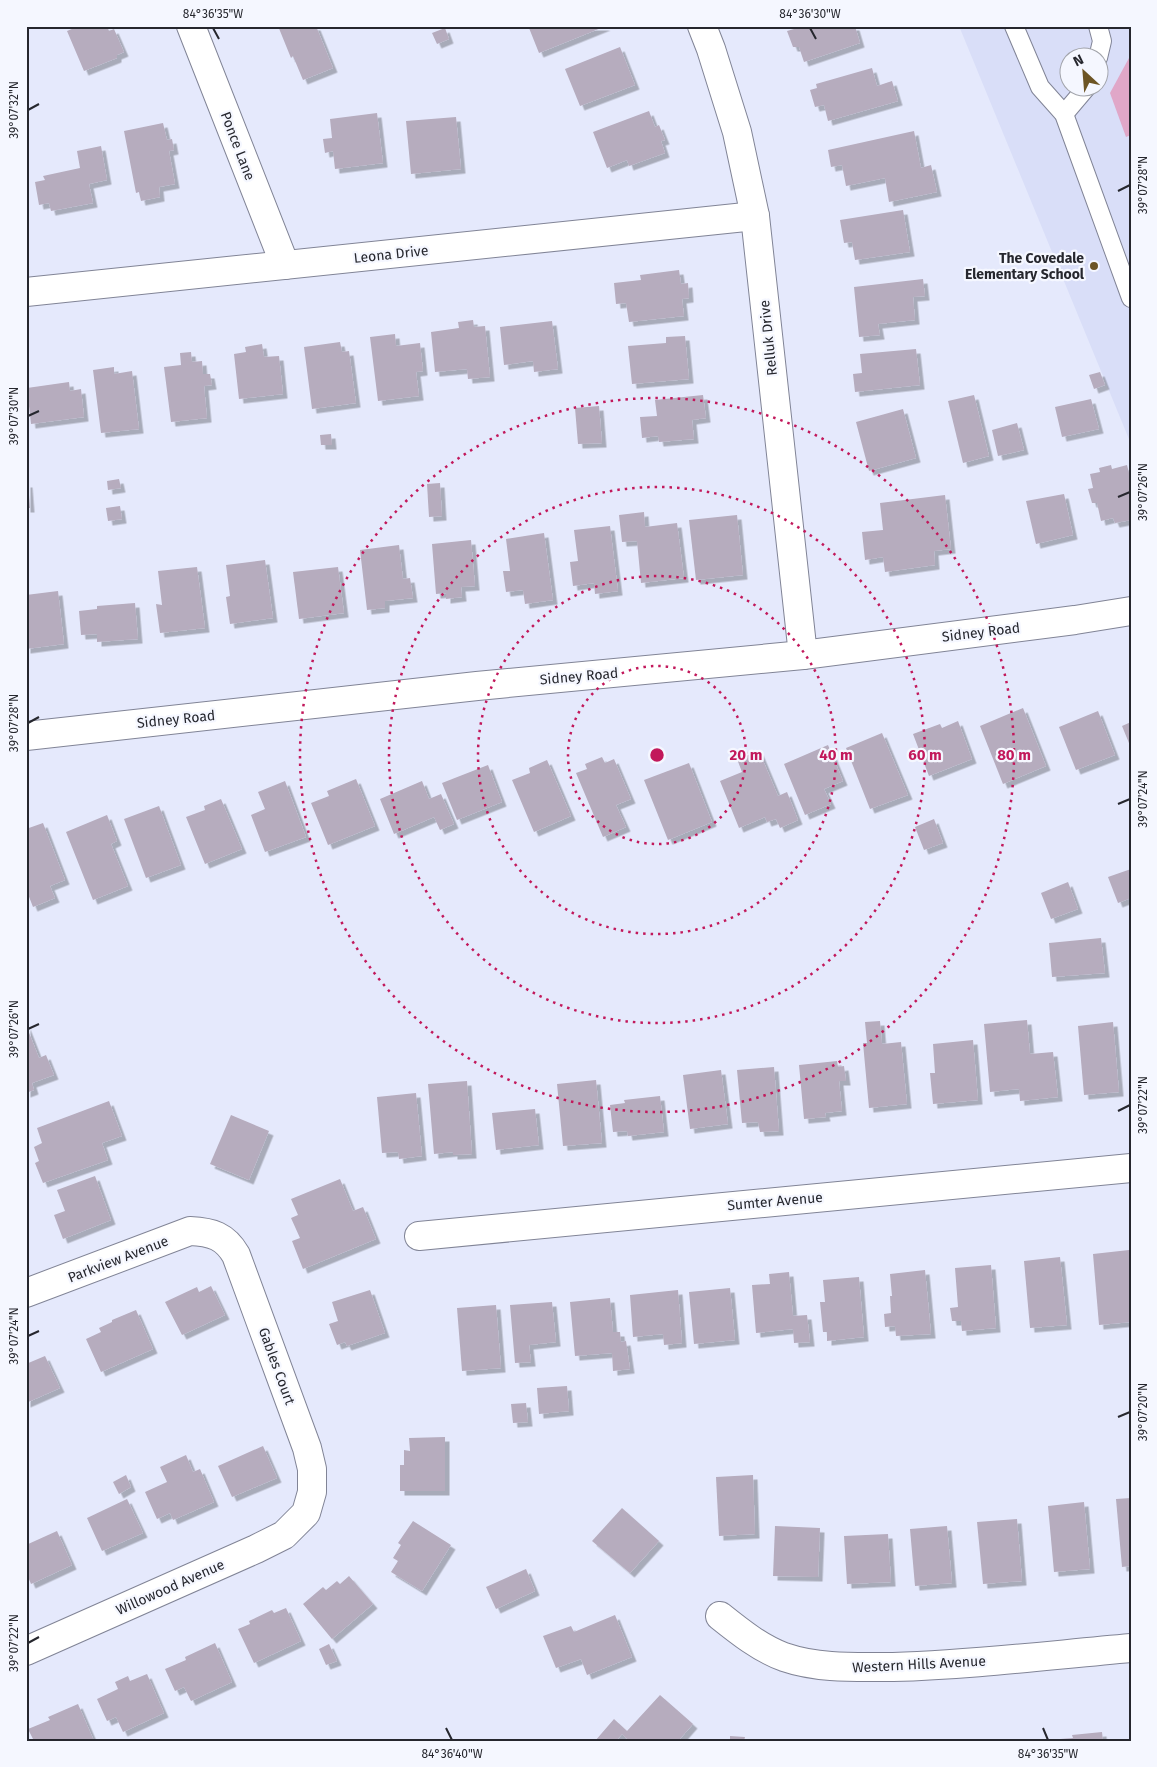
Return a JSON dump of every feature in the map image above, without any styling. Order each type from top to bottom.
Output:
[{"type":"street","name":"Ponce Lane","points":[[192,26],[285,265]]},
{"type":"street","name":"Relluk Drive","points":[[702,26],[737,132],[755,216],[802,655]]},
{"type":"street","name":"Leona Drive","points":[[26,292],[755,216]]},
{"type":"street","name":"Sidney Road","points":[[26,736],[476,686],[802,655],[1131,611]]},
{"type":"street","name":"Sumter Avenue","points":[[419,1236],[1131,1168]]},
{"type":"street","name":"Parkview Avenue","points":[[27,1290],[190,1231],[210,1234]]},
{"type":"street","name":"Gables Court","points":[[210,1234],[221,1238],[229,1244],[236,1256],[307,1448],[312,1469],[312,1492],[306,1513]]},
{"type":"street","name":"Willowood Avenue","points":[[26,1651],[256,1549],[284,1535],[306,1513]]},
{"type":"street","name":"Western Hills Avenue","points":[[720,1616],[757,1644],[784,1656],[812,1664],[842,1668],[942,1666],[1131,1648]]},
{"type":"lane","points":[[1014,26],[1040,87],[1064,114],[1131,298]]},
{"type":"lane","points":[[1098,26],[1102,41],[1100,48]]},
{"type":"lane","points":[[1064,114],[1078,98]]},
{"type":"shaded area","name":"The Covedale Elementary School","points":[[959,26],[1131,26],[1131,444]]},
{"type":"shaded area","points":[[1129,58],[1131,58],[1131,135],[1126,137],[1110,93]]},
{"type":"building","points":[[79,26],[107,26],[109,31],[114,29],[124,52],[117,55],[117,58],[84,71],[67,31]]},
{"type":"building","points":[[278,26],[316,26],[333,68],[303,80],[293,56],[291,58]]},
{"type":"building","points":[[534,26],[606,26],[539,53],[529,28]]},
{"type":"building","points":[[793,26],[855,26],[860,43],[804,62],[799,47],[793,47],[787,31],[794,29]]},
{"type":"building","points":[[445,28],[449,39],[437,44],[432,33]]},
{"type":"building","points":[[620,47],[635,85],[580,106],[565,69]]},
{"type":"building","points":[[872,68],[877,86],[892,81],[898,101],[828,121],[824,105],[815,107],[810,90],[817,88],[816,84]]},
{"type":"building","points":[[649,111],[655,127],[659,125],[665,140],[661,141],[665,153],[629,166],[627,160],[607,168],[593,132]]},
{"type":"building","points":[[377,113],[383,163],[335,169],[333,151],[325,153],[323,139],[332,138],[330,119]]},
{"type":"building","points":[[456,117],[461,169],[411,174],[406,121]]},
{"type":"building","points":[[163,123],[167,140],[172,139],[174,150],[169,151],[175,184],[159,187],[160,197],[141,201],[139,192],[136,193],[124,131]]},
{"type":"building","points":[[914,131],[921,168],[931,165],[937,192],[889,202],[885,178],[846,186],[842,165],[831,167],[828,150]]},
{"type":"building","points":[[101,146],[107,180],[89,184],[93,203],[51,211],[49,203],[39,205],[35,182],[45,180],[43,176],[80,168],[77,151]]},
{"type":"building","points":[[903,210],[910,252],[855,260],[852,242],[844,243],[840,220]]},
{"type":"building","points":[[679,270],[681,284],[688,283],[689,298],[682,299],[684,316],[629,322],[626,303],[616,304],[614,283],[641,280],[640,275]]},
{"type":"building","points":[[923,279],[925,296],[913,297],[915,320],[878,324],[880,335],[859,337],[854,287]]},
{"type":"building","points":[[473,320],[474,327],[485,326],[490,377],[468,379],[467,369],[435,372],[431,332],[459,328],[458,322]]},
{"type":"building","points":[[552,321],[558,369],[534,372],[533,361],[504,365],[500,327]]},
{"type":"building","points":[[395,334],[396,346],[420,343],[423,371],[416,372],[419,396],[378,401],[370,337]]},
{"type":"building","points":[[685,336],[689,379],[632,384],[628,346],[666,343],[666,337]]},
{"type":"building","points":[[340,342],[342,352],[349,351],[356,403],[312,409],[304,347]]},
{"type":"building","points":[[262,344],[264,357],[279,356],[283,394],[239,399],[234,354],[246,352],[245,347]]},
{"type":"building","points":[[916,349],[920,385],[855,392],[853,374],[862,373],[860,354]]},
{"type":"building","points":[[191,352],[192,362],[202,361],[203,374],[210,374],[212,385],[204,386],[207,418],[171,422],[164,367],[181,365],[180,353]]},
{"type":"building","points":[[114,367],[114,374],[132,371],[139,429],[101,433],[93,370]]},
{"type":"building","points":[[1100,372],[1105,385],[1094,389],[1089,375]]},
{"type":"building","points":[[69,382],[70,391],[81,389],[84,417],[31,424],[27,388]]},
{"type":"building","points":[[703,395],[706,418],[692,420],[694,439],[659,442],[658,436],[642,438],[640,417],[657,416],[655,400]]},
{"type":"building","points":[[974,395],[989,456],[963,463],[948,401]]},
{"type":"building","points":[[1091,399],[1099,429],[1062,437],[1055,407]]},
{"type":"building","points":[[599,406],[602,443],[578,444],[575,408]]},
{"type":"building","points":[[903,409],[916,458],[869,471],[856,422]]},
{"type":"building","points":[[1017,423],[1024,450],[998,456],[992,430]]},
{"type":"building","points":[[331,434],[332,445],[321,445],[320,435]]},
{"type":"building","points":[[1111,465],[1112,469],[1127,465],[1131,481],[1131,520],[1115,523],[1113,518],[1101,521],[1097,503],[1092,503],[1088,489],[1093,488],[1090,474],[1100,472],[1099,468]]},
{"type":"building","points":[[119,479],[121,488],[108,490],[107,481]]},
{"type":"building","points":[[26,483],[28,483],[30,508],[26,508]]},
{"type":"building","points":[[440,483],[442,516],[429,517],[427,484]]},
{"type":"building","points":[[1064,494],[1073,535],[1036,544],[1026,501]]},
{"type":"building","points":[[945,495],[951,549],[934,551],[935,565],[885,572],[883,557],[865,560],[862,532],[883,530],[880,503]]},
{"type":"building","points":[[120,506],[122,519],[108,521],[106,508]]},
{"type":"building","points":[[644,512],[645,527],[677,523],[684,578],[641,583],[637,541],[622,542],[619,515]]},
{"type":"building","points":[[737,515],[743,575],[696,580],[689,520]]},
{"type":"building","points":[[610,526],[618,591],[595,594],[594,583],[573,586],[570,562],[578,561],[574,530]]},
{"type":"building","points":[[544,533],[553,600],[525,604],[523,590],[506,592],[503,571],[510,571],[506,539]]},
{"type":"building","points":[[471,540],[475,586],[461,587],[462,597],[446,599],[446,593],[436,594],[432,544]]},
{"type":"building","points":[[399,545],[403,579],[410,578],[413,598],[385,601],[385,608],[367,610],[360,550]]},
{"type":"building","points":[[265,560],[273,618],[230,624],[226,597],[230,596],[226,565]]},
{"type":"building","points":[[197,567],[205,628],[160,633],[156,604],[162,605],[158,571]]},
{"type":"building","points":[[338,567],[344,613],[299,619],[293,572]]},
{"type":"building","points":[[58,591],[64,644],[26,649],[26,595]]},
{"type":"building","points":[[135,603],[138,639],[97,642],[97,634],[81,635],[79,611],[97,609],[97,606]]},
{"type":"building","points":[[1023,708],[1046,766],[1003,784],[980,726]]},
{"type":"building","points":[[1098,711],[1115,755],[1076,770],[1059,727]]},
{"type":"building","points":[[958,721],[972,759],[929,776],[913,734],[940,724],[942,728]]},
{"type":"building","points":[[1131,722],[1131,748],[1122,726]]},
{"type":"building","points":[[882,733],[908,795],[870,809],[846,748]]},
{"type":"building","points":[[828,745],[843,781],[824,789],[831,804],[805,815],[784,764]]},
{"type":"building","points":[[759,751],[778,796],[787,792],[798,820],[780,828],[776,819],[767,822],[765,817],[739,828],[720,781],[742,772],[737,759]]},
{"type":"building","points":[[602,757],[605,763],[614,759],[631,799],[616,805],[626,827],[603,837],[576,773],[587,769],[585,764]]},
{"type":"building","points":[[547,760],[571,816],[534,832],[512,780],[530,773],[529,768]]},
{"type":"building","points":[[689,763],[712,822],[668,840],[644,780]]},
{"type":"building","points":[[488,765],[502,802],[457,820],[442,783]]},
{"type":"building","points":[[356,779],[375,826],[328,845],[311,803],[329,796],[327,791]]},
{"type":"building","points":[[285,781],[306,837],[265,852],[251,815],[265,809],[258,792]]},
{"type":"building","points":[[422,781],[429,799],[441,794],[454,824],[440,830],[434,817],[394,834],[380,799]]},
{"type":"building","points":[[221,799],[242,849],[205,864],[186,817],[205,810],[204,806]]},
{"type":"building","points":[[159,806],[181,865],[146,878],[124,819]]},
{"type":"building","points":[[107,815],[117,841],[111,844],[128,886],[93,900],[66,832]]},
{"type":"building","points":[[934,819],[943,843],[924,850],[915,827]]},
{"type":"building","points":[[43,823],[65,880],[50,886],[55,898],[33,907],[26,889],[26,829]]},
{"type":"building","points":[[1131,869],[1131,898],[1118,903],[1108,877]]},
{"type":"building","points":[[1068,882],[1078,909],[1051,919],[1041,893]]},
{"type":"building","points":[[1101,938],[1105,973],[1052,977],[1049,943]]},
{"type":"building","points":[[1027,1020],[1030,1054],[1053,1052],[1058,1097],[1020,1101],[1019,1089],[990,1092],[984,1024]]},
{"type":"building","points":[[880,1021],[882,1044],[901,1042],[907,1104],[869,1108],[863,1043],[867,1043],[865,1022]]},
{"type":"building","points":[[1113,1022],[1119,1092],[1084,1095],[1078,1026]]},
{"type":"building","points":[[26,1025],[39,1058],[46,1055],[54,1075],[32,1083],[34,1090],[26,1093]]},
{"type":"building","points":[[973,1040],[978,1100],[933,1104],[930,1073],[935,1073],[933,1044]]},
{"type":"building","points":[[837,1061],[838,1067],[844,1066],[846,1081],[839,1081],[842,1111],[825,1113],[826,1117],[804,1119],[799,1065]]},
{"type":"building","points":[[774,1067],[779,1131],[760,1132],[758,1122],[742,1123],[737,1070]]},
{"type":"building","points":[[721,1070],[728,1124],[690,1129],[683,1075]]},
{"type":"building","points":[[596,1080],[602,1143],[563,1146],[557,1084]]},
{"type":"building","points":[[467,1081],[472,1154],[453,1155],[453,1152],[434,1154],[428,1084]]},
{"type":"building","points":[[416,1093],[422,1156],[399,1159],[398,1152],[382,1153],[377,1097]]},
{"type":"building","points":[[660,1096],[664,1132],[628,1136],[627,1131],[613,1132],[610,1105],[625,1103],[624,1100]]},
{"type":"building","points":[[109,1101],[122,1136],[102,1143],[108,1160],[43,1183],[35,1163],[39,1161],[34,1147],[42,1143],[37,1128]]},
{"type":"building","points":[[535,1109],[539,1145],[496,1150],[492,1113]]},
{"type":"building","points":[[231,1115],[269,1131],[249,1180],[210,1164]]},
{"type":"building","points":[[95,1176],[111,1220],[63,1239],[54,1215],[65,1211],[57,1190]]},
{"type":"building","points":[[340,1179],[353,1211],[363,1207],[376,1239],[303,1269],[292,1241],[300,1238],[291,1218],[298,1215],[291,1199]]},
{"type":"building","points":[[1129,1250],[1131,1322],[1099,1325],[1093,1254]]},
{"type":"building","points":[[1060,1257],[1067,1325],[1030,1328],[1024,1261]]},
{"type":"building","points":[[991,1265],[996,1328],[962,1331],[961,1321],[952,1321],[950,1308],[958,1307],[955,1268]]},
{"type":"building","points":[[925,1270],[931,1334],[896,1336],[895,1326],[885,1327],[884,1314],[891,1313],[890,1274]]},
{"type":"building","points":[[789,1272],[793,1316],[807,1315],[810,1342],[794,1343],[793,1329],[756,1333],[752,1285],[770,1284],[769,1274]]},
{"type":"building","points":[[859,1277],[864,1337],[827,1341],[827,1332],[823,1332],[820,1302],[825,1302],[823,1280]]},
{"type":"building","points":[[211,1286],[225,1315],[182,1335],[165,1302],[197,1287],[199,1292]]},
{"type":"building","points":[[730,1288],[735,1340],[694,1344],[689,1292]]},
{"type":"building","points":[[370,1290],[385,1333],[347,1346],[345,1342],[337,1345],[329,1324],[338,1321],[332,1302]]},
{"type":"building","points":[[678,1290],[682,1343],[664,1345],[663,1334],[633,1337],[630,1295]]},
{"type":"building","points":[[610,1298],[613,1332],[620,1332],[621,1342],[626,1341],[630,1369],[613,1371],[612,1353],[575,1356],[570,1302]]},
{"type":"building","points":[[552,1302],[556,1342],[529,1345],[531,1362],[515,1363],[510,1305]]},
{"type":"building","points":[[496,1305],[501,1368],[462,1371],[457,1308]]},
{"type":"building","points":[[136,1310],[153,1349],[101,1372],[86,1339],[101,1332],[99,1328],[112,1322],[112,1320]]},
{"type":"building","points":[[45,1356],[60,1388],[26,1403],[26,1364]]},
{"type":"building","points":[[567,1386],[569,1411],[539,1414],[537,1388]]},
{"type":"building","points":[[526,1403],[528,1422],[513,1423],[511,1404]]},
{"type":"building","points":[[445,1437],[445,1491],[400,1491],[400,1465],[404,1465],[404,1450],[410,1451],[409,1438]]},
{"type":"building","points":[[263,1446],[277,1478],[232,1497],[218,1466]]},
{"type":"building","points":[[186,1455],[193,1472],[200,1469],[214,1502],[173,1520],[170,1513],[157,1519],[145,1492],[167,1482],[160,1467]]},
{"type":"building","points":[[126,1475],[131,1487],[119,1494],[113,1482]]},
{"type":"building","points":[[753,1475],[755,1534],[719,1536],[716,1477]]},
{"type":"building","points":[[1131,1498],[1131,1566],[1122,1567],[1116,1499]]},
{"type":"building","points":[[127,1499],[143,1533],[102,1551],[87,1518]]},
{"type":"building","points":[[1084,1502],[1090,1569],[1054,1572],[1048,1506]]},
{"type":"building","points":[[622,1508],[659,1541],[630,1573],[592,1541]]},
{"type":"building","points":[[1017,1519],[1022,1581],[983,1584],[977,1522]]},
{"type":"building","points":[[413,1521],[451,1545],[422,1591],[391,1572],[398,1561],[393,1558],[401,1545],[398,1543]]},
{"type":"building","points":[[775,1526],[820,1528],[818,1577],[773,1576]]},
{"type":"building","points":[[947,1526],[952,1583],[915,1586],[910,1529]]},
{"type":"building","points":[[57,1531],[72,1565],[31,1584],[26,1572],[26,1545]]},
{"type":"building","points":[[888,1534],[891,1582],[847,1584],[844,1536]]},
{"type":"building","points":[[526,1569],[535,1591],[496,1609],[486,1587]]},
{"type":"building","points":[[349,1576],[373,1604],[332,1639],[303,1604],[323,1587],[326,1590],[337,1581],[340,1584]]},
{"type":"building","points":[[286,1608],[301,1641],[254,1663],[238,1629],[250,1624],[249,1621],[272,1610],[274,1613]]},
{"type":"building","points":[[615,1615],[632,1657],[587,1675],[581,1659],[556,1668],[543,1636],[571,1626],[574,1632]]},
{"type":"building","points":[[215,1643],[232,1682],[191,1701],[184,1687],[175,1691],[165,1669],[186,1660],[185,1657]]},
{"type":"building","points":[[329,1644],[337,1661],[326,1665],[319,1649]]},
{"type":"building","points":[[147,1674],[164,1713],[123,1732],[116,1717],[107,1721],[97,1699],[118,1689],[115,1682],[128,1676],[130,1681]]},
{"type":"building","points":[[660,1695],[693,1724],[678,1741],[629,1741],[622,1734],[616,1741],[595,1741],[614,1719],[627,1731]]},
{"type":"building","points":[[78,1704],[94,1741],[34,1741],[28,1729],[50,1720],[48,1717]]},
{"type":"building","points":[[1102,1732],[1103,1741],[1060,1741],[1060,1739],[1073,1738],[1072,1735]]},
{"type":"building","points":[[730,1736],[745,1737],[744,1741],[730,1741]]},
{"type":"place","name":"The Covedale Elementary School","points":[[1094,266]]}]
